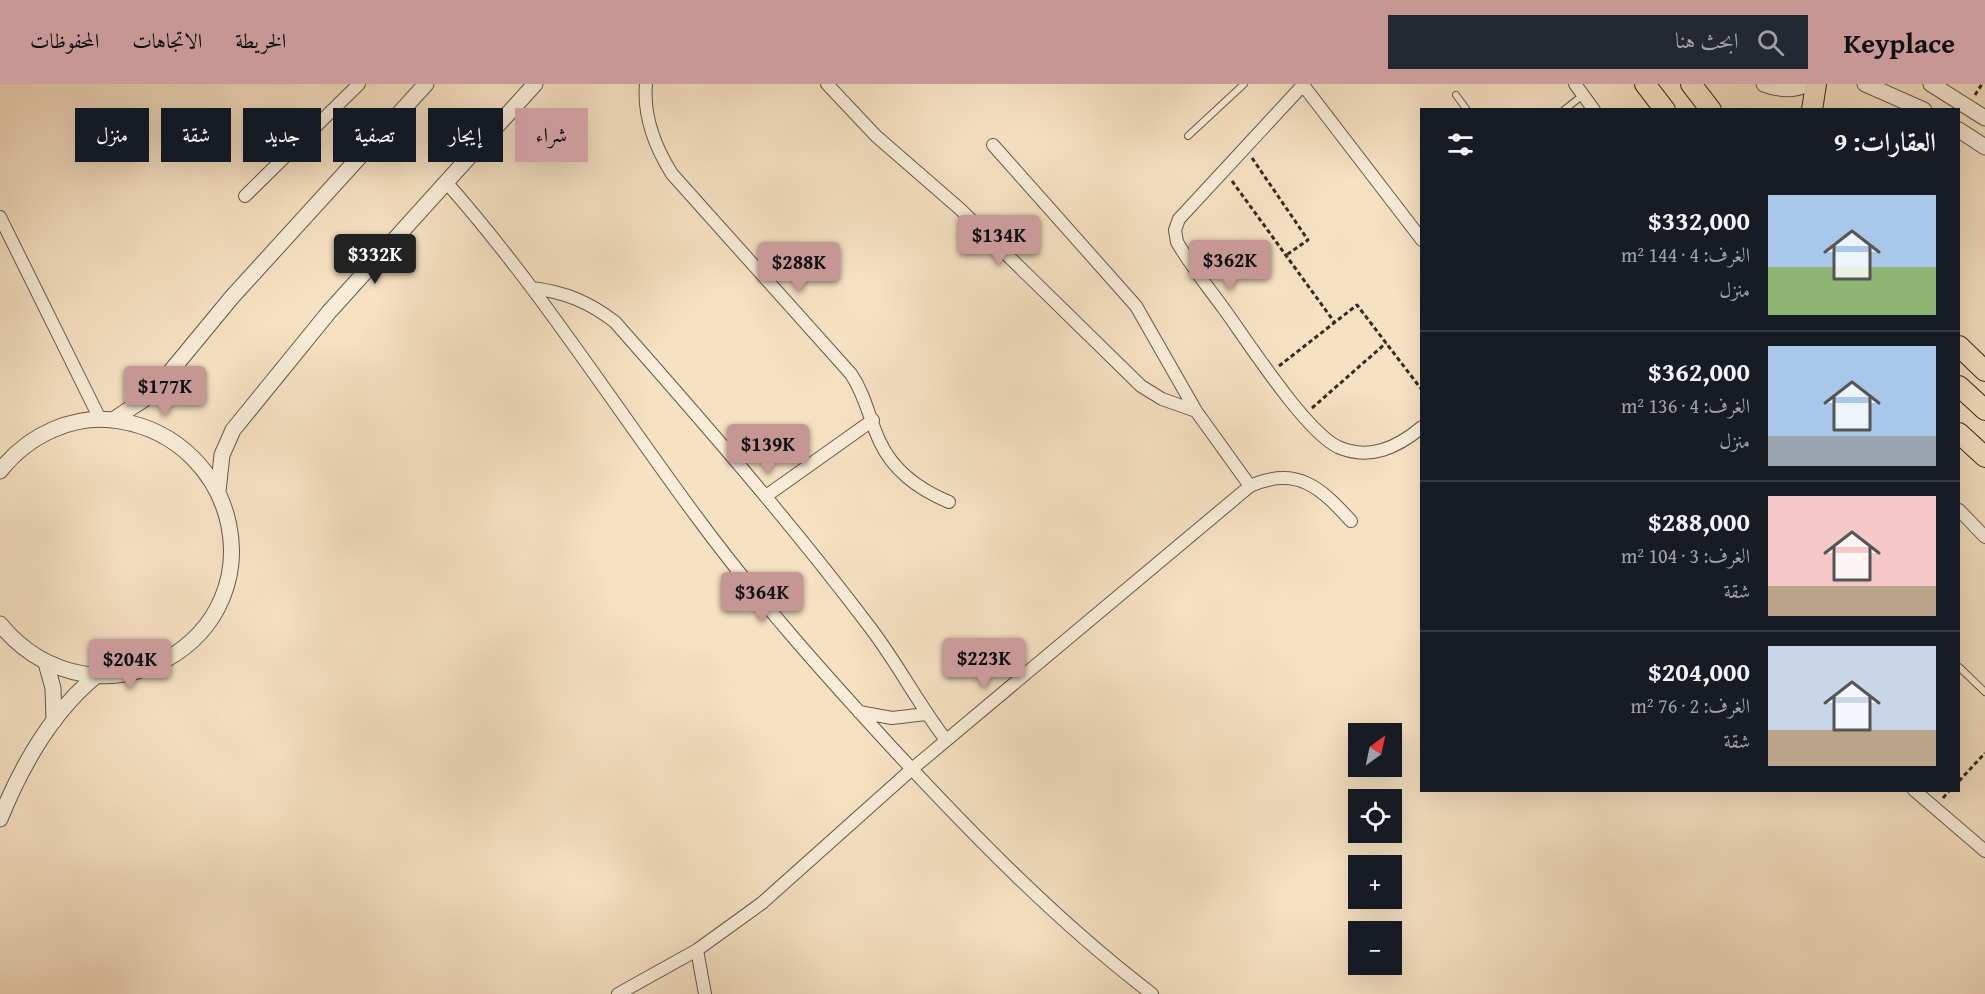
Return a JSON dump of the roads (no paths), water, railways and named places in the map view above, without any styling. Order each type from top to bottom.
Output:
[{"type":"main road","points":[[1646,84],[1664,108]]},
{"type":"main road","points":[[1691,84],[1709,108]]},
{"type":"main road","points":[[1812,108],[1816,84]]},
{"type":"main road","points":[[1960,347],[1985,371]]},
{"type":"main road","points":[[1960,387],[1985,410]]},
{"type":"main road","points":[[1960,434],[1985,457]]},
{"type":"street","points":[[245,196],[359,84]]},
{"type":"street","points":[[106,419],[156,387],[232,297],[426,84]]},
{"type":"street","points":[[218,491],[222,455],[233,430],[328,312],[535,84]]},
{"type":"street","points":[[646,84],[649,125],[662,159],[672,174],[851,374],[865,397],[879,441],[897,467],[921,488],[949,502]]},
{"type":"street","points":[[827,84],[876,136],[994,241],[1141,386],[1161,399],[1196,411]]},
{"type":"street","points":[[1420,237],[1304,84],[1179,219],[1175,236],[1180,248],[1270,373],[1328,441],[1360,452],[1394,447],[1420,428]]},
{"type":"street","points":[[1575,84],[1593,108]]},
{"type":"street","points":[[1764,84],[1778,89],[1792,89],[1808,84]]},
{"type":"street","points":[[1865,84],[1919,108]]},
{"type":"street","points":[[1931,84],[1985,118]]},
{"type":"street","points":[[1960,131],[1985,147]]},
{"type":"street","points":[[993,146],[1136,306],[1196,411],[1250,486]]},
{"type":"street","points":[[446,182],[493,236],[696,517],[783,625],[912,769],[1053,910],[1152,994]]},
{"type":"street","points":[[0,217],[106,419]]},
{"type":"street","points":[[532,288],[555,291],[577,298],[597,308],[615,322],[766,496],[873,632],[926,714],[946,740]]},
{"type":"street","points":[[0,471],[23,447],[40,435],[79,421],[106,419],[156,430],[175,441],[207,472],[218,491],[231,535],[231,558],[220,602],[209,621],[185,646],[157,665],[135,672],[96,676],[67,671],[46,663],[26,651],[0,624]]},
{"type":"street","points":[[766,496],[873,420]]},
{"type":"street","points":[[618,994],[698,950],[762,903],[912,769],[1250,486],[1278,478],[1307,482],[1326,494],[1351,521]]},
{"type":"street","points":[[1960,511],[1985,537]]},
{"type":"street","points":[[46,663],[53,688],[54,721]]},
{"type":"street","points":[[0,819],[30,759],[54,721],[70,699],[96,676]]},
{"type":"street","points":[[859,711],[892,718],[926,714]]},
{"type":"street","points":[[1916,792],[1985,852]]},
{"type":"street","points":[[698,950],[705,994]]},
{"type":"lane","points":[[1188,136],[1244,84]]},
{"type":"lane","points":[[1456,95],[1466,108]]},
{"type":"lane","points":[[1567,108],[1583,95]]},
{"type":"lane","points":[[1960,668],[1985,692]]}]
